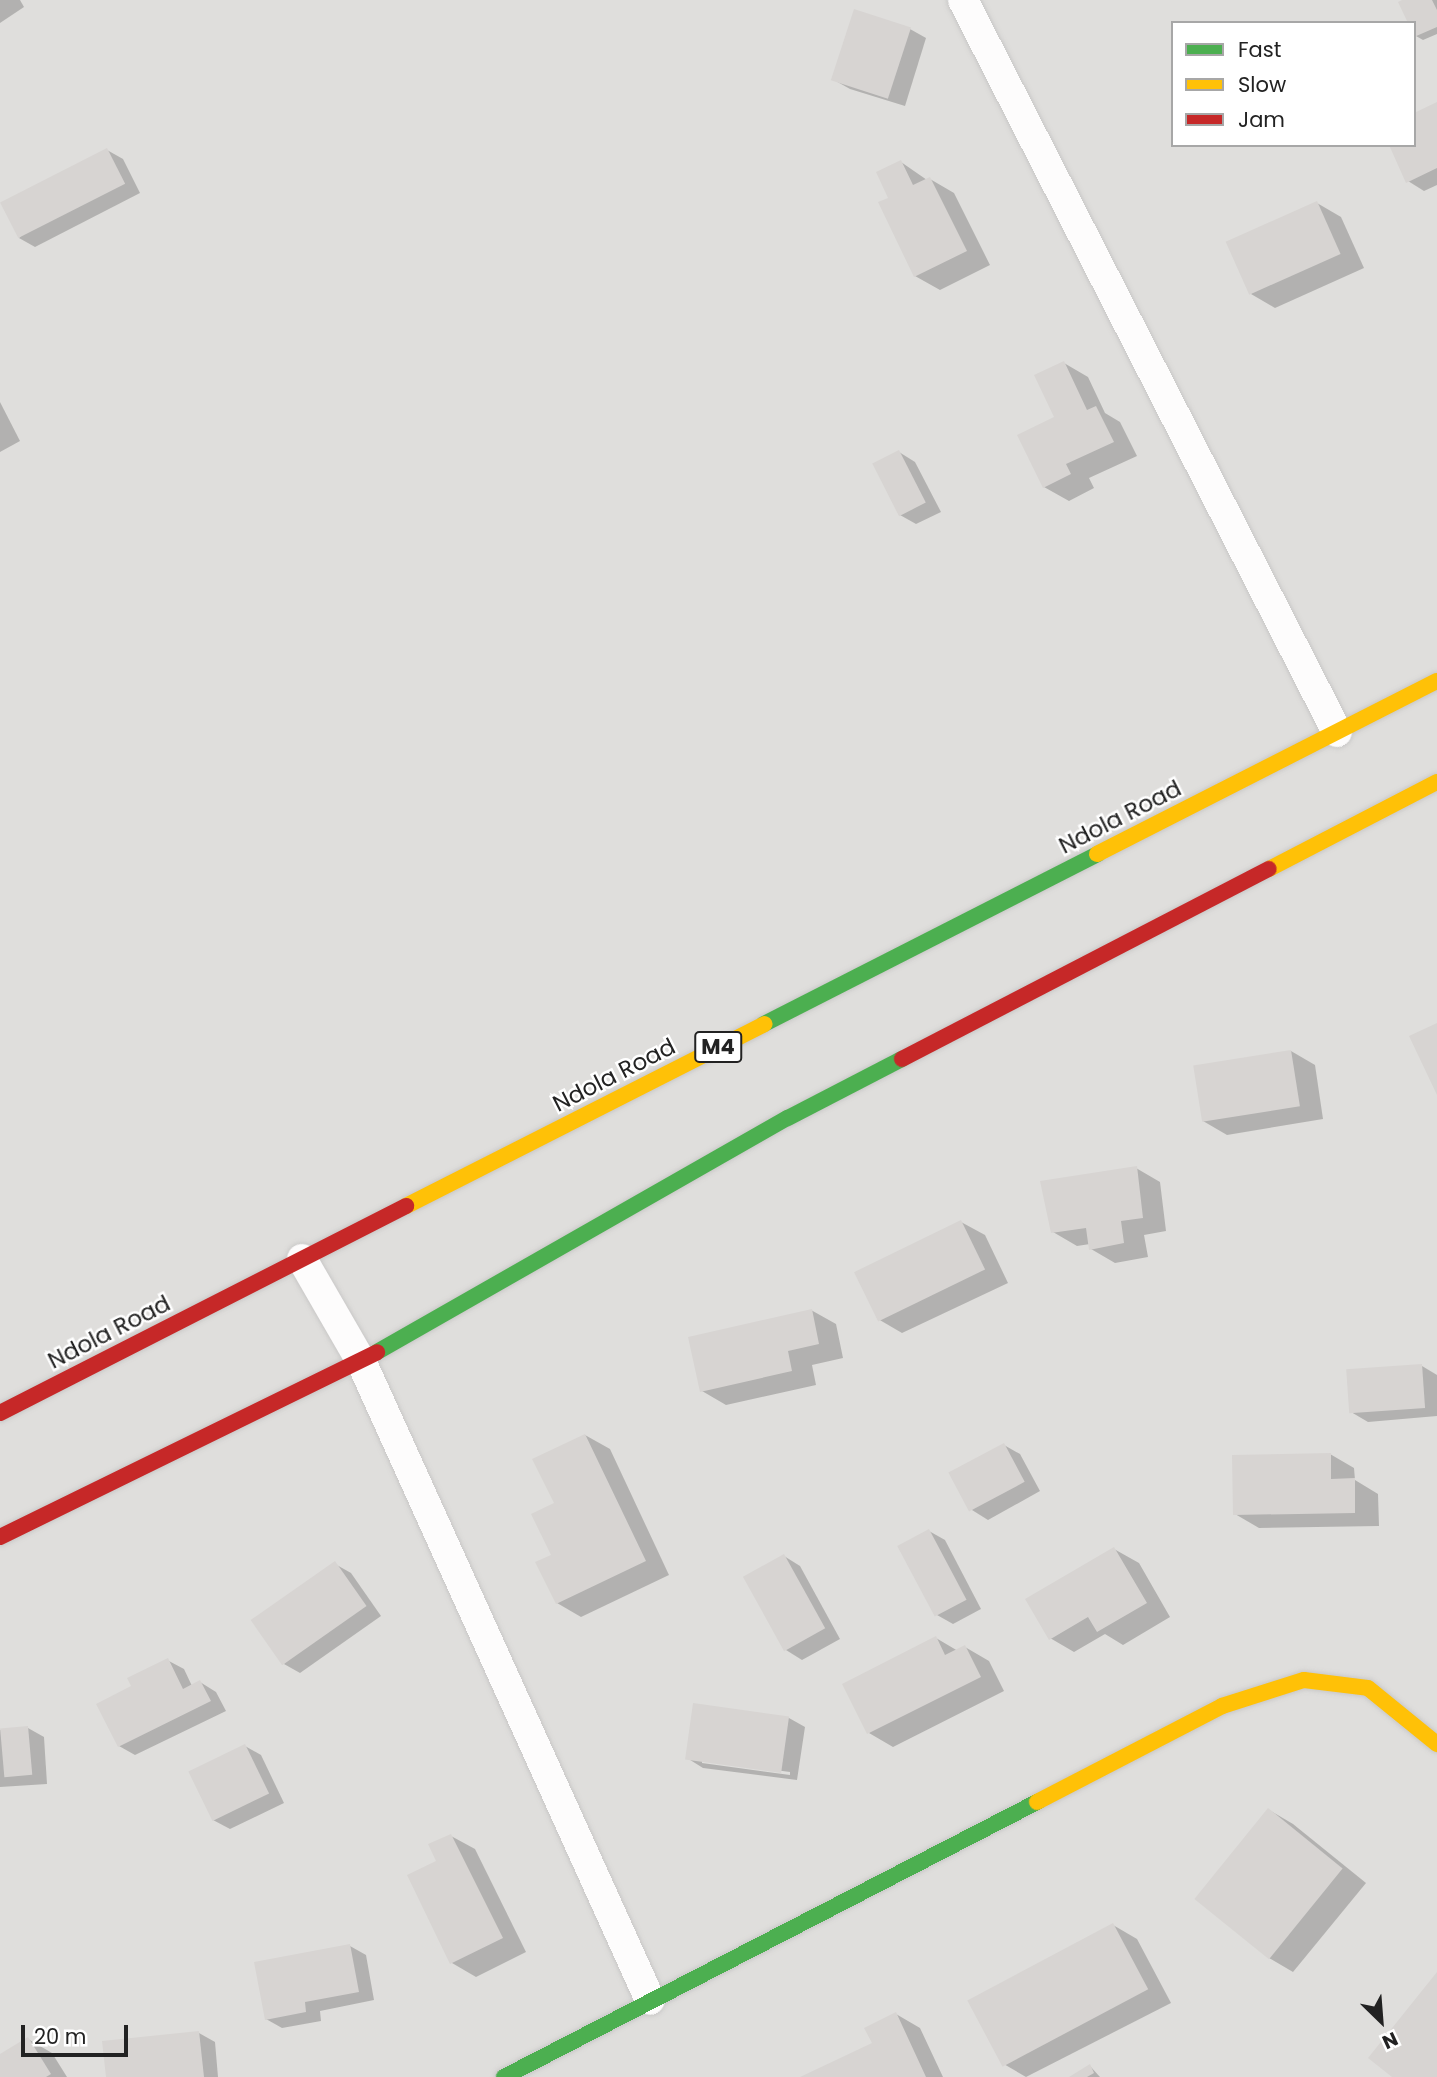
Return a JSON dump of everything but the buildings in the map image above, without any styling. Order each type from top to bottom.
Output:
[{"type":"street","points":[[963,0],[1337,732]]},
{"type":"street","name":"Ndola Road","points":[[0,1413],[1437,681]]},
{"type":"street","points":[[0,1537],[361,1361],[788,1118],[1437,782]]},
{"type":"street","points":[[302,1259],[361,1361],[650,2000]]},
{"type":"street","points":[[504,2077],[1222,1706],[1304,1680],[1368,1688],[1437,1744]]},
{"type":"shaded area","points":[[0,0],[1437,0],[1437,2077],[0,2077]]},
{"type":"traffic: fast","points":[[764,1024],[1097,854]]},
{"type":"traffic: fast","points":[[377,1352],[788,1118],[902,1059]]},
{"type":"traffic: fast","points":[[504,2077],[1037,1802]]},
{"type":"traffic: slow","points":[[1097,854],[1437,681]]},
{"type":"traffic: slow","points":[[1269,869],[1437,782]]},
{"type":"traffic: slow","points":[[406,1206],[764,1024]]},
{"type":"traffic: slow","points":[[1037,1802],[1222,1706],[1304,1680],[1368,1688],[1437,1744]]},
{"type":"traffic: jam","points":[[902,1059],[1269,869]]},
{"type":"traffic: jam","points":[[0,1413],[406,1206]]},
{"type":"traffic: jam","points":[[0,1537],[377,1352]]}]
